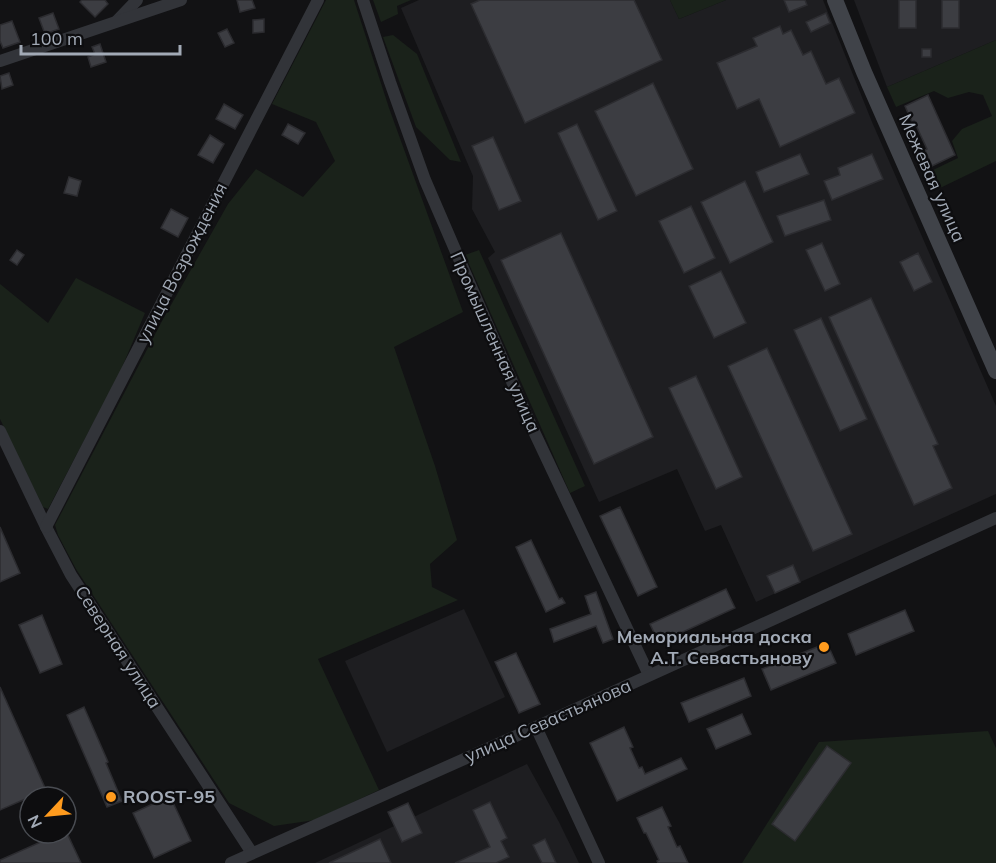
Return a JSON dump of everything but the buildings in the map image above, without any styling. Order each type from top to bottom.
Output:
[{"type":"street","points":[[117,21],[137,0]]},
{"type":"street","points":[[0,62],[182,0]]},
{"type":"street","name":"улица Возрождения","points":[[46,527],[318,0]]},
{"type":"street","name":"Промышленная улица","points":[[363,0],[425,180],[529,421],[649,675]]},
{"type":"street","name":"Межевая улица","points":[[835,0],[864,72],[996,371]]},
{"type":"street","name":"Северная улица","points":[[0,431],[71,575],[252,853]]},
{"type":"street","name":"улица Севастьянова","points":[[231,863],[996,518]]},
{"type":"street","points":[[536,727],[600,863]]},
{"type":"shaded area","points":[[326,0],[354,0],[389,108],[463,312],[394,347],[435,466],[457,540],[430,564],[432,587],[458,600],[318,659],[379,790],[315,820],[274,826],[229,803],[76,569],[55,525],[162,321],[228,204],[256,169],[303,197],[335,161],[316,122],[272,104]]},
{"type":"shaded area","points":[[373,0],[411,0],[397,6],[398,14],[381,22]]},
{"type":"shaded area","points":[[419,0],[670,0],[679,19],[726,0],[823,0],[872,122],[996,406],[996,494],[756,602],[721,525],[705,531],[677,469],[599,502],[488,258],[495,252],[472,209],[473,176],[401,8]]},
{"type":"shaded area","points":[[670,0],[726,0],[679,19]]},
{"type":"shaded area","points":[[854,0],[996,0],[996,40],[887,87]]},
{"type":"shaded area","points":[[393,35],[417,54],[461,162],[450,160],[416,127],[383,37]]},
{"type":"shaded area","points":[[996,40],[996,161],[938,189],[931,171],[958,158],[952,141],[962,129],[992,116],[983,95],[969,92],[948,98],[934,91],[896,107],[887,87]]},
{"type":"shaded area","points":[[479,250],[585,486],[570,493],[465,255]]},
{"type":"shaded area","points":[[76,278],[145,313],[120,372],[48,509],[43,507],[0,419],[0,284],[48,323]]},
{"type":"shaded area","points":[[464,609],[505,697],[387,752],[345,661]]},
{"type":"shaded area","points":[[988,731],[996,748],[996,863],[742,863],[819,742]]},
{"type":"shaded area","points":[[527,764],[579,863],[315,863]]},
{"type":"place","name":"Мемориальная доска А.Т. Севастьянову","points":[[824,647]]},
{"type":"place","name":"ROOST-95","points":[[111,797]]}]
